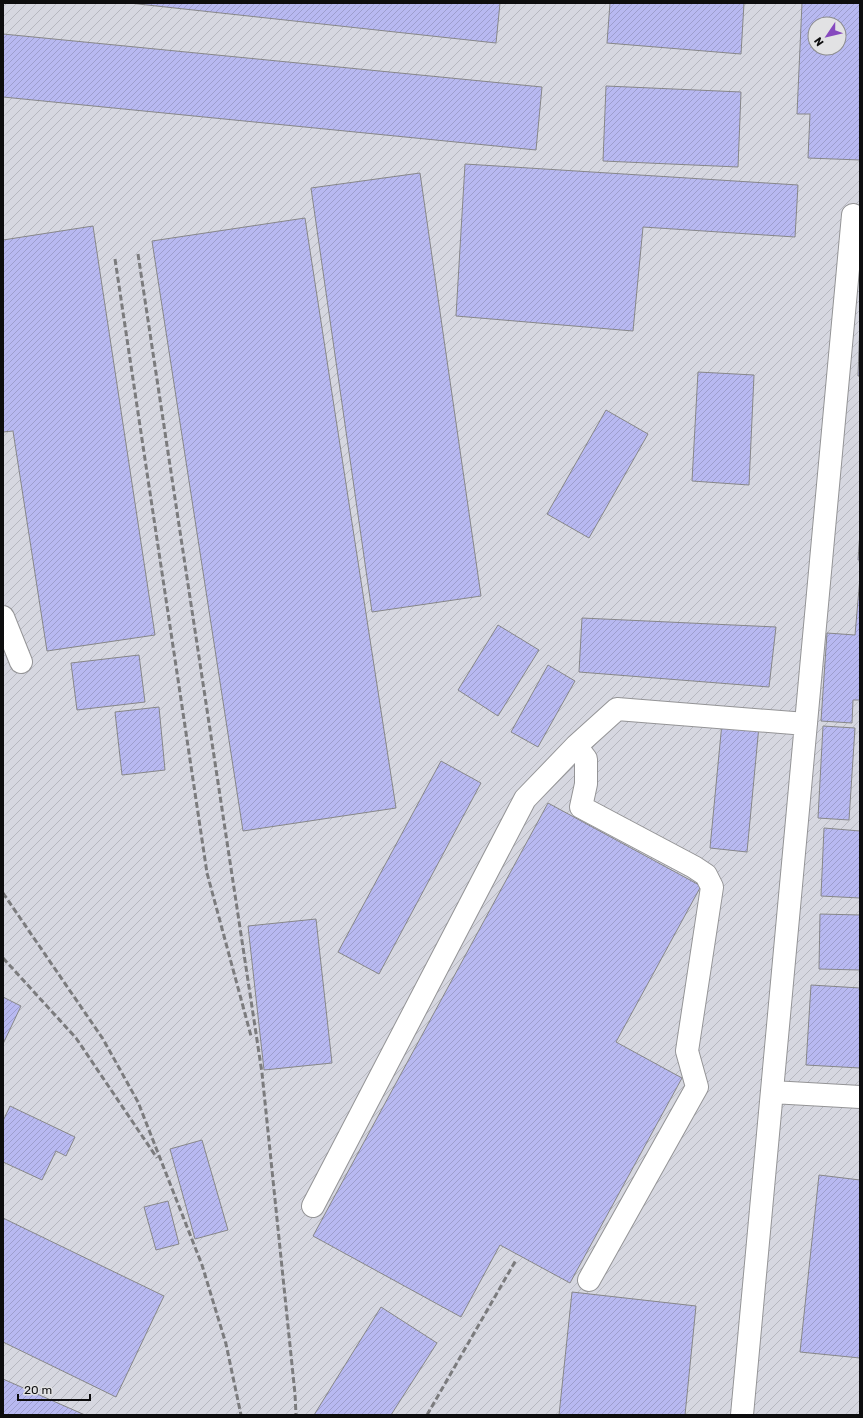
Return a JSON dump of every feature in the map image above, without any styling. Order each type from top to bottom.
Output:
[{"type":"lane","points":[[742,1415],[853,215]]},
{"type":"lane","points":[[3,617],[21,662]]},
{"type":"lane","points":[[313,1206],[525,799],[576,746],[617,709],[806,724]]},
{"type":"lane","points":[[576,746],[586,759],[586,784],[581,807],[694,867],[706,875],[712,887],[687,1051],[697,1087],[589,1280]]},
{"type":"lane","points":[[772,1092],[860,1097]]},
{"type":"shaded area","points":[[3,3],[860,3],[860,1415],[3,1415]]},
{"type":"building","points":[[129,3],[500,3],[496,43]]},
{"type":"building","points":[[610,3],[744,3],[741,54],[607,43]]},
{"type":"building","points":[[802,3],[860,3],[860,160],[808,158],[810,114],[797,114]]},
{"type":"building","points":[[3,34],[542,87],[536,150],[3,97]]},
{"type":"building","points":[[606,86],[741,92],[738,167],[603,161]]},
{"type":"building","points":[[465,164],[798,185],[795,237],[643,227],[633,331],[456,316]]},
{"type":"building","points":[[420,173],[481,596],[372,612],[311,188]]},
{"type":"building","points":[[305,218],[396,808],[243,831],[152,241]]},
{"type":"building","points":[[93,226],[155,635],[47,651],[13,431],[3,432],[3,240]]},
{"type":"building","points":[[860,320],[860,376],[858,376]]},
{"type":"building","points":[[698,372],[754,375],[749,485],[692,481]]},
{"type":"building","points":[[606,410],[648,434],[589,538],[547,514]]},
{"type":"building","points":[[860,532],[860,560],[858,560]]},
{"type":"building","points":[[860,577],[860,700],[853,700],[852,723],[821,721],[827,633],[855,635]]},
{"type":"building","points":[[582,618],[776,627],[769,687],[579,672]]},
{"type":"building","points":[[498,625],[539,650],[498,716],[458,690]]},
{"type":"building","points":[[139,655],[145,702],[77,710],[71,663]]},
{"type":"building","points":[[548,665],[575,681],[538,747],[511,732]]},
{"type":"building","points":[[159,707],[165,770],[122,775],[115,712]]},
{"type":"building","points":[[722,723],[759,726],[747,852],[710,848]]},
{"type":"building","points":[[823,726],[855,728],[849,820],[818,818]]},
{"type":"building","points":[[441,761],[481,783],[379,974],[338,952]]},
{"type":"building","points":[[548,803],[701,886],[616,1042],[682,1078],[570,1283],[500,1245],[461,1317],[313,1236]]},
{"type":"building","points":[[824,828],[860,831],[860,898],[821,896]]},
{"type":"building","points":[[820,914],[860,915],[860,970],[819,969]]},
{"type":"building","points":[[316,919],[332,1063],[264,1070],[248,926]]},
{"type":"building","points":[[811,985],[860,988],[860,1068],[806,1065]]},
{"type":"building","points":[[3,997],[21,1006],[3,1044]]},
{"type":"building","points":[[10,1106],[75,1137],[66,1156],[56,1151],[42,1180],[3,1162],[3,1121]]},
{"type":"building","points":[[202,1140],[228,1230],[195,1239],[170,1149]]},
{"type":"building","points":[[819,1175],[860,1180],[860,1358],[800,1352]]},
{"type":"building","points":[[168,1201],[179,1244],[156,1250],[144,1207]]},
{"type":"building","points":[[3,1218],[164,1296],[116,1397],[3,1342]]},
{"type":"building","points":[[572,1292],[696,1306],[685,1415],[559,1415]]},
{"type":"building","points":[[381,1307],[437,1343],[391,1415],[314,1415]]},
{"type":"building","points":[[3,1379],[85,1415],[3,1415]]},
{"type":"railway","points":[[138,254],[262,1073],[296,1415]]},
{"type":"railway","points":[[115,259],[207,873],[251,1036]]},
{"type":"railway","points":[[3,893],[103,1039],[138,1102],[202,1265],[226,1344],[241,1415]]},
{"type":"railway","points":[[3,958],[76,1038],[157,1158]]},
{"type":"railway","points":[[427,1415],[516,1260]]}]
